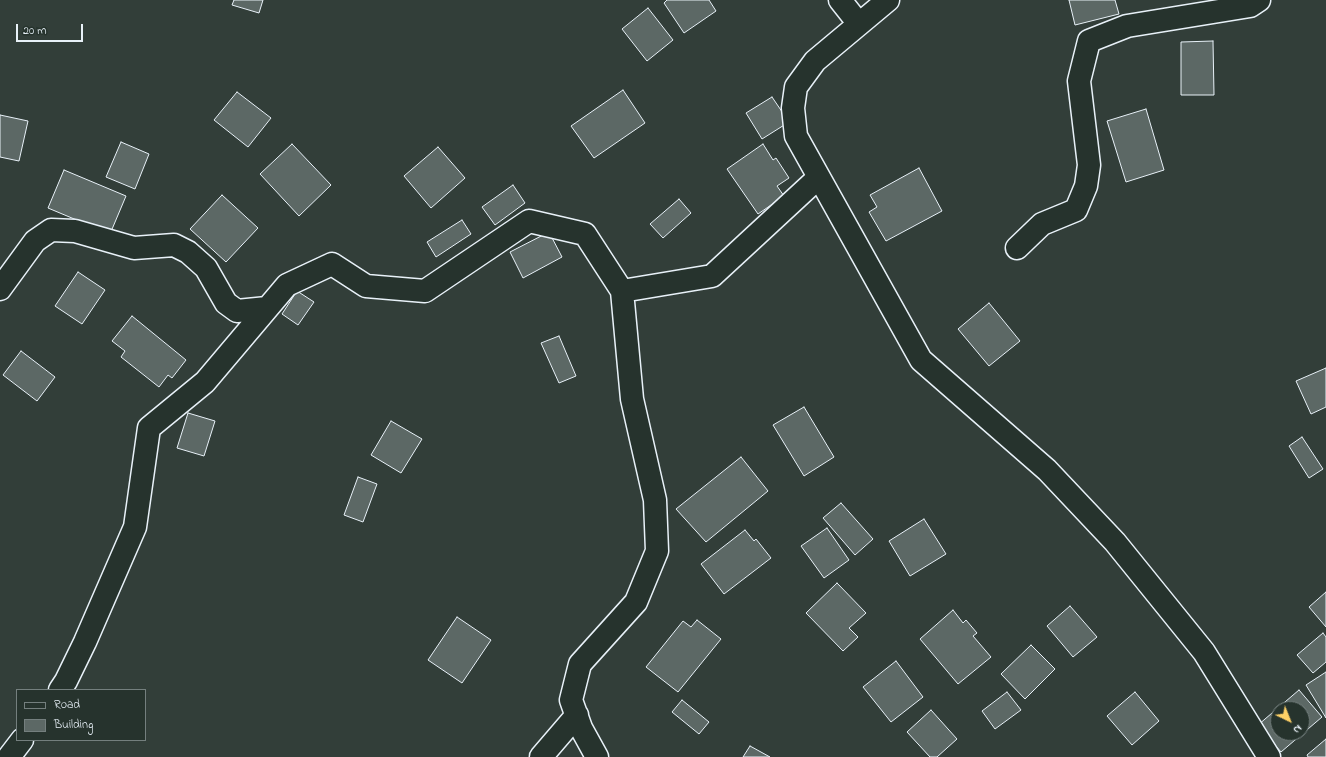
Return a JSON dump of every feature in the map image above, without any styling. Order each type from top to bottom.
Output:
[{"type":"street","points":[[840,0],[859,24]]},
{"type":"street","points":[[888,0],[815,61],[796,87],[793,108],[796,136],[818,178],[921,360],[1047,470],[1115,542],[1204,652],[1269,757]]},
{"type":"street","points":[[1017,248],[1042,224],[1076,210],[1086,186],[1089,165],[1079,81],[1089,41],[1127,26],[1250,6],[1259,0]]},
{"type":"street","points":[[622,291],[712,276],[818,178]]},
{"type":"street","points":[[61,689],[78,655],[135,527],[149,428],[205,382],[287,285],[332,264],[366,286],[425,291],[529,221],[585,234],[622,291],[632,399],[655,500],[657,552],[636,602],[580,664],[571,700],[581,728],[597,757]]},
{"type":"street","points":[[0,289],[35,241],[51,230],[75,231],[134,248],[174,245],[188,252],[206,268],[226,303],[237,311],[267,308]]},
{"type":"street","points":[[541,757],[577,715]]},
{"type":"street","points":[[9,757],[21,741]]},
{"type":"building","points":[[234,0],[263,0],[259,13],[232,5]]},
{"type":"building","points":[[667,0],[709,0],[716,11],[684,33],[664,3]]},
{"type":"building","points":[[1069,0],[1115,0],[1119,14],[1075,25]]},
{"type":"building","points":[[648,8],[673,40],[647,61],[622,29]]},
{"type":"building","points":[[1213,41],[1214,95],[1181,95],[1181,42]]},
{"type":"building","points":[[623,90],[645,123],[594,158],[571,126]]},
{"type":"building","points":[[237,92],[271,118],[248,147],[214,120]]},
{"type":"building","points":[[772,97],[789,122],[762,139],[746,113]]},
{"type":"building","points":[[1146,109],[1164,170],[1126,182],[1107,121]]},
{"type":"building","points":[[0,115],[28,121],[19,161],[0,157]]},
{"type":"building","points":[[121,142],[149,154],[135,189],[106,177]]},
{"type":"building","points":[[292,144],[331,185],[299,216],[260,174]]},
{"type":"building","points":[[763,144],[773,160],[776,158],[789,178],[777,186],[784,196],[758,214],[727,169]]},
{"type":"building","points":[[438,147],[465,178],[431,208],[404,176]]},
{"type":"building","points":[[919,168],[942,211],[886,241],[869,212],[877,207],[870,195]]},
{"type":"building","points":[[64,170],[126,196],[110,234],[48,208]]},
{"type":"building","points":[[513,185],[525,203],[495,225],[482,207]]},
{"type":"building","points":[[222,195],[258,228],[226,262],[190,229]]},
{"type":"building","points":[[679,199],[691,213],[663,238],[650,224]]},
{"type":"building","points":[[462,220],[471,234],[436,257],[427,242]]},
{"type":"building","points":[[549,232],[562,257],[523,278],[510,252]]},
{"type":"building","points":[[78,272],[105,290],[82,324],[55,306]]},
{"type":"building","points":[[297,291],[314,302],[298,325],[282,314]]},
{"type":"building","points":[[989,303],[1020,341],[989,366],[958,329]]},
{"type":"building","points":[[132,316],[186,360],[172,378],[168,375],[159,387],[121,357],[125,351],[112,341]]},
{"type":"building","points":[[559,336],[576,376],[559,383],[541,343]]},
{"type":"building","points":[[21,351],[55,377],[37,401],[3,375]]},
{"type":"building","points":[[1326,368],[1326,407],[1311,414],[1296,381]]},
{"type":"building","points":[[804,407],[834,457],[804,476],[773,425]]},
{"type":"building","points":[[188,413],[215,421],[204,456],[177,448]]},
{"type":"building","points":[[391,421],[422,439],[401,473],[371,455]]},
{"type":"building","points":[[1302,437],[1323,469],[1309,478],[1289,446]]},
{"type":"building","points":[[741,457],[768,491],[706,542],[676,509]]},
{"type":"building","points":[[358,477],[377,484],[363,522],[344,515]]},
{"type":"building","points":[[841,503],[873,539],[855,555],[823,518]]},
{"type":"building","points":[[924,519],[946,554],[910,576],[889,541]]},
{"type":"building","points":[[827,528],[849,560],[824,578],[801,546]]},
{"type":"building","points":[[745,530],[754,541],[756,539],[771,558],[724,594],[701,564]]},
{"type":"building","points":[[837,583],[866,613],[849,628],[858,637],[843,651],[806,613]]},
{"type":"building","points":[[1326,592],[1326,627],[1309,607]]},
{"type":"building","points":[[1070,606],[1097,637],[1073,657],[1047,626]]},
{"type":"building","points":[[953,610],[963,623],[966,620],[977,633],[973,636],[991,657],[958,684],[920,639]]},
{"type":"building","points":[[457,617],[491,640],[462,683],[428,660]]},
{"type":"building","points":[[697,620],[721,639],[678,692],[646,667],[683,621],[691,627]]},
{"type":"building","points":[[1323,633],[1326,637],[1326,662],[1313,673],[1297,655]]},
{"type":"building","points":[[1031,645],[1055,669],[1025,699],[1001,674]]},
{"type":"building","points":[[896,661],[923,697],[891,722],[863,687]]},
{"type":"building","points":[[1326,672],[1326,718],[1306,685]]},
{"type":"building","points":[[1299,690],[1308,701],[1286,701]]},
{"type":"building","points":[[1007,692],[1021,710],[995,729],[982,711]]},
{"type":"building","points":[[1135,692],[1159,721],[1132,745],[1107,716]]},
{"type":"building","points":[[682,700],[709,722],[699,734],[672,712]]},
{"type":"building","points":[[1310,703],[1322,717],[1310,727]]},
{"type":"building","points":[[931,710],[957,739],[937,757],[930,757],[907,732]]},
{"type":"building","points":[[1270,715],[1270,739],[1258,725]]},
{"type":"building","points":[[1326,739],[1326,757],[1308,757],[1307,755]]},
{"type":"building","points":[[1272,741],[1294,741],[1281,752]]},
{"type":"building","points":[[750,746],[770,757],[743,757]]}]
